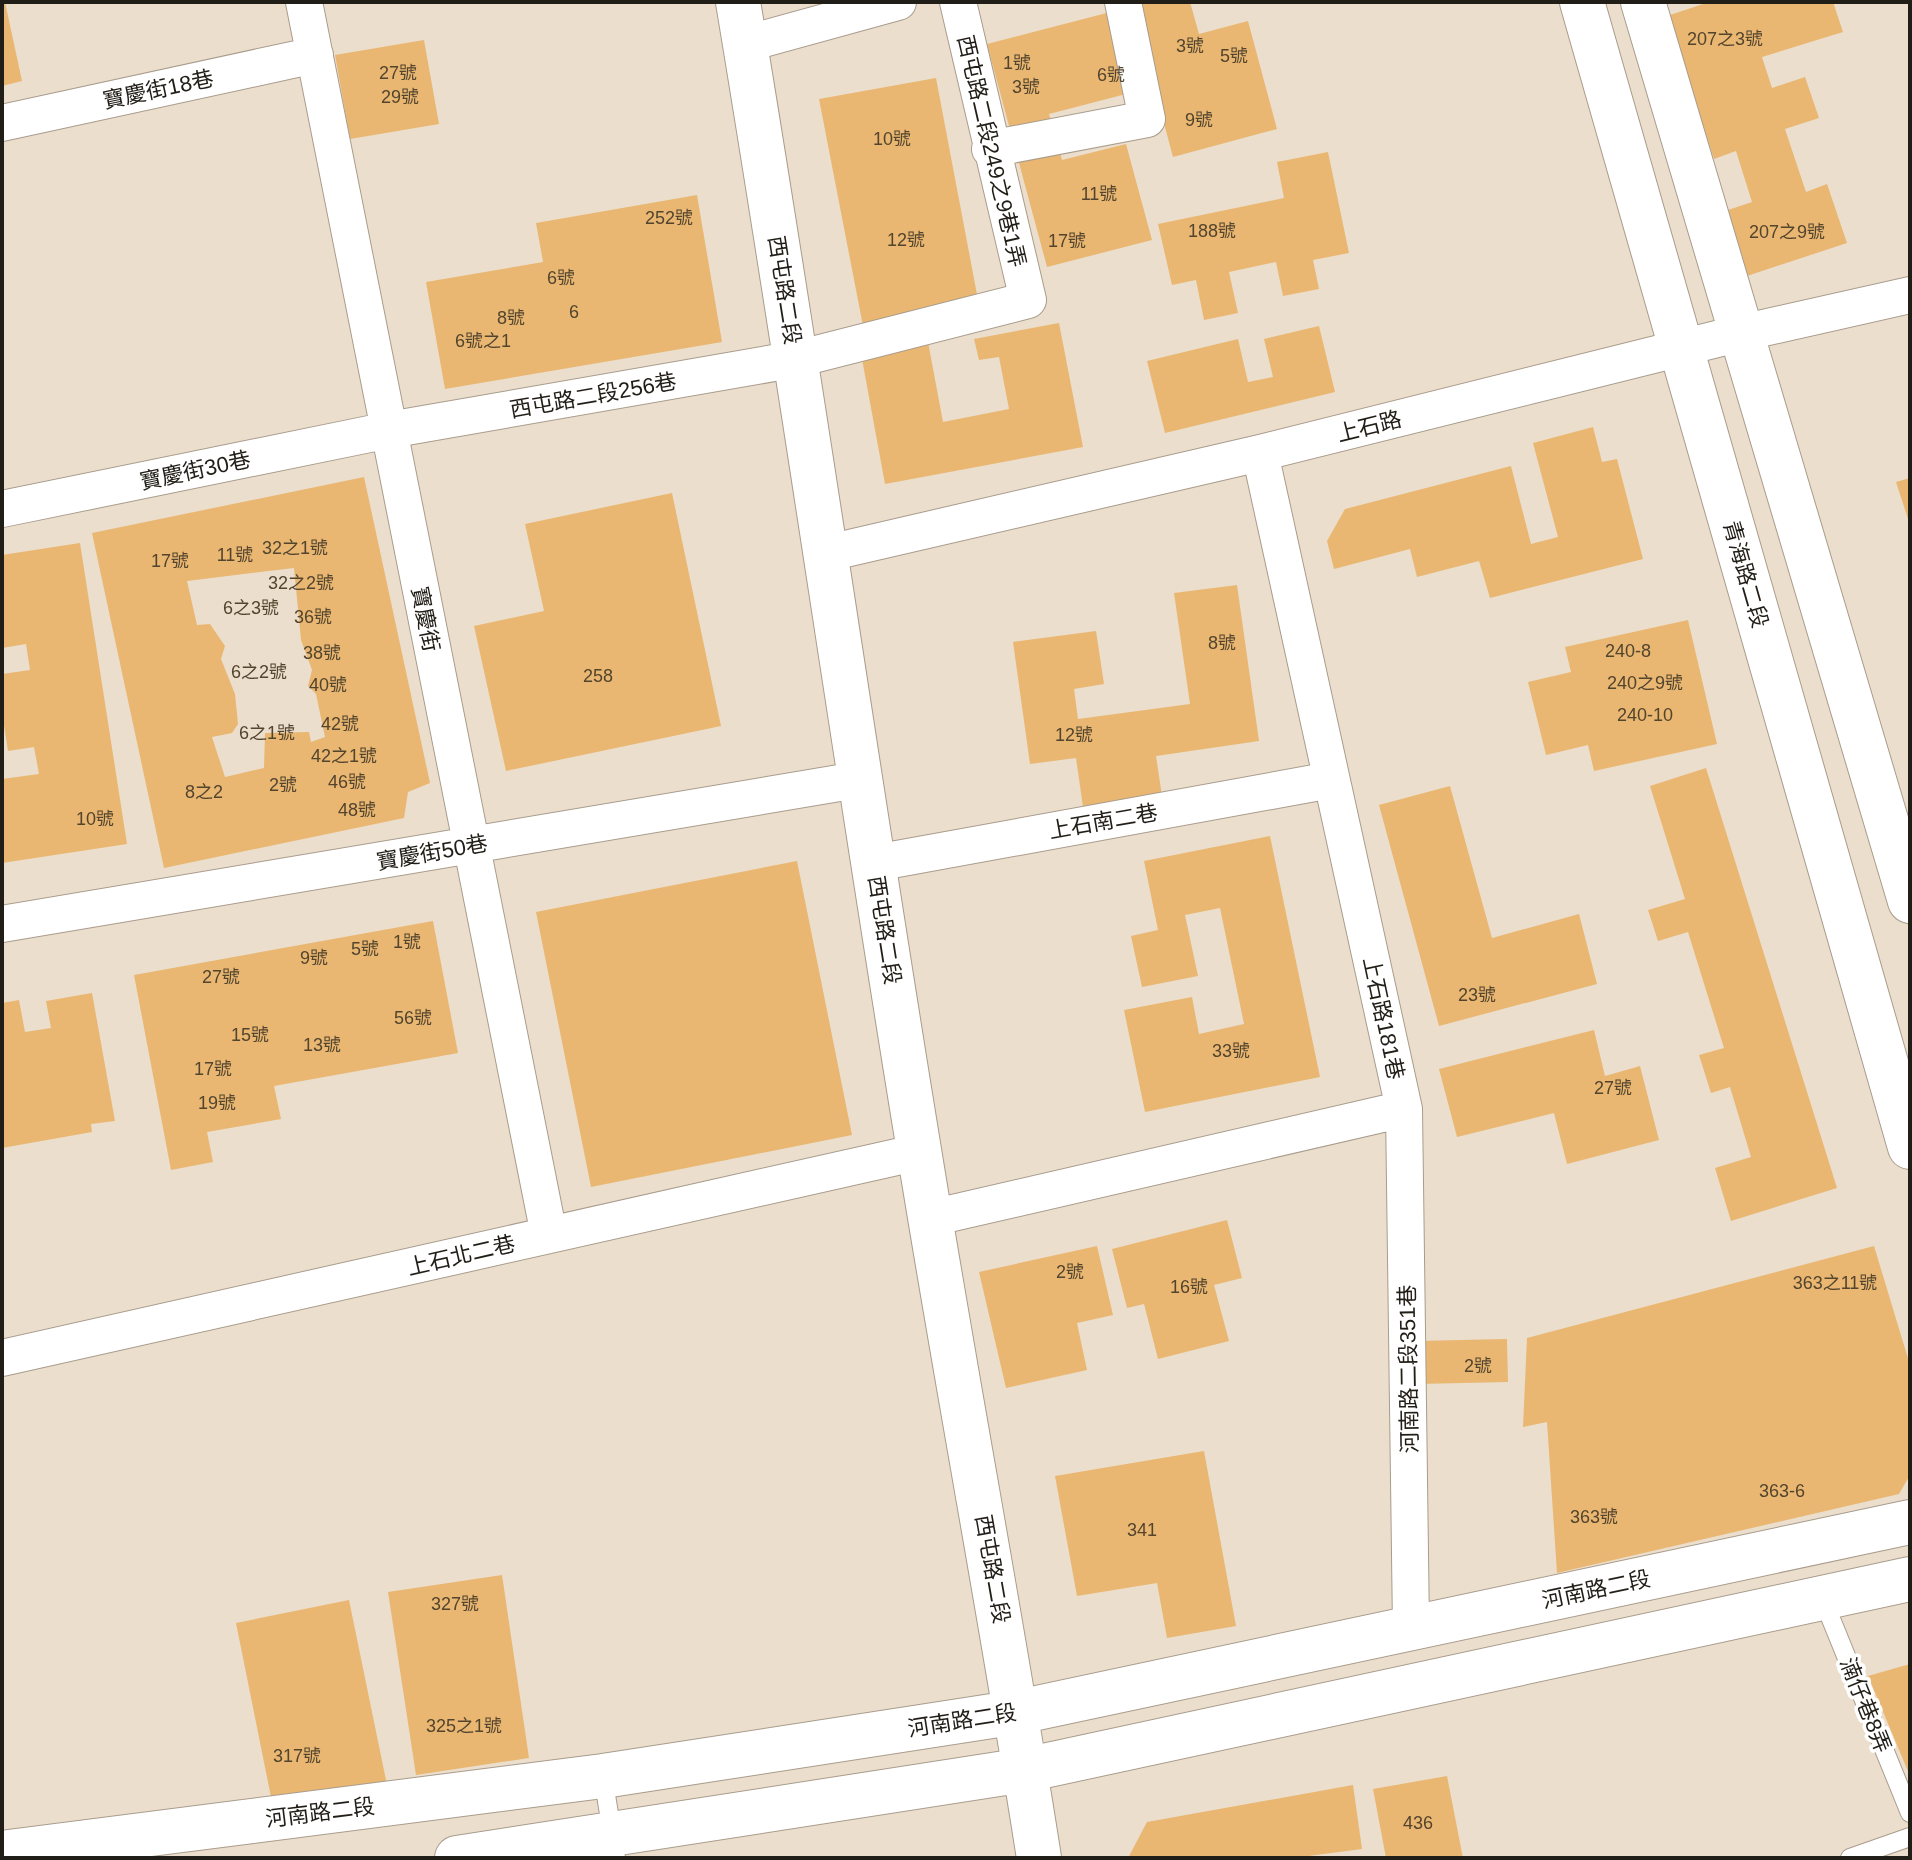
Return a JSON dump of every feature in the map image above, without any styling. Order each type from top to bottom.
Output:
[{"type":"street","name":"寶慶街","points":[[304,2],[549,1235]]},
{"type":"street","points":[[741,23],[898,2]]},
{"type":"street","name":"西屯路二段249之9巷1弄","points":[[958,2],[990,149],[1028,300]]},
{"type":"street","points":[[990,149],[1147,119],[1123,2]]},
{"type":"street","name":"青海路二段","points":[[1582,2],[1910,1147]]},
{"type":"street","points":[[1643,2],[1910,901]]},
{"type":"street","name":"西屯路二段","points":[[741,23],[828,553],[919,1152],[1018,1712],[1039,1858]]},
{"type":"street","name":"寶慶街18巷","points":[[2,123],[315,55]]},
{"type":"street","name":"上石路","points":[[828,553],[1260,453],[1741,333],[1910,295]]},
{"type":"street","name":"西屯路二段256巷","points":[[389,430],[797,359],[1028,300]]},
{"type":"street","name":"寶慶街30巷","points":[[2,509],[389,430]]},
{"type":"street","name":"上石路181巷","points":[[931,1218],[1404,1109],[1260,453]]},
{"type":"street","name":"寶慶街50巷","points":[[2,924],[863,779]]},
{"type":"street","name":"上石南二巷","points":[[875,863],[1331,780]]},
{"type":"street","name":"河南路二段351巷","points":[[1404,1109],[1411,1628]]},
{"type":"street","name":"上石北二巷","points":[[2,1358],[919,1152]]},
{"type":"street","name":"河南路二段","points":[[2,1853],[603,1776],[1018,1712],[1910,1522]]},
{"type":"street","points":[[457,1858],[614,1846],[1025,1770],[1910,1579]]},
{"type":"lane","name":"湳仔巷8弄","points":[[1822,1597],[1910,1813]]},
{"type":"lane","points":[[603,1776],[614,1846]]},
{"type":"lane","points":[[1850,1858],[1910,1837]]},
{"type":"building","points":[[2,2],[5,2],[22,81],[2,86]]},
{"type":"building","points":[[1149,2],[1190,2],[1199,34],[1248,21],[1277,129],[1173,157],[1146,56],[1126,94],[1049,114],[1062,160],[1126,144],[1152,240],[1047,267],[987,44]]},
{"type":"building","points":[[1709,2],[1833,2],[1843,32],[1762,57],[1772,88],[1805,77],[1819,118],[1785,129],[1806,192],[1827,184],[1847,243],[1741,278],[1719,213],[1752,202],[1736,151],[1714,159],[1667,16]]},
{"type":"building","points":[[424,40],[439,124],[350,139],[335,55]]},
{"type":"building","points":[[936,78],[979,305],[923,315],[943,422],[1009,409],[999,357],[979,360],[974,339],[1059,323],[1083,447],[885,484],[862,359],[863,326],[819,99]]},
{"type":"building","points":[[1328,152],[1349,253],[1313,260],[1319,289],[1283,296],[1276,262],[1229,272],[1238,313],[1204,320],[1196,280],[1172,285],[1158,224],[1284,198],[1277,162]]},
{"type":"building","points":[[697,195],[722,342],[445,389],[426,282],[543,262],[536,223]]},
{"type":"building","points":[[1319,326],[1335,392],[1165,433],[1147,361],[1238,339],[1248,382],[1273,377],[1264,339]]},
{"type":"building","points":[[1593,427],[1602,462],[1617,459],[1643,559],[1490,598],[1479,561],[1417,577],[1410,549],[1334,569],[1327,541],[1345,509],[1511,466],[1531,544],[1558,537],[1533,443]]},
{"type":"building","points":[[364,477],[430,783],[408,792],[404,818],[164,868],[92,533]],"holes":[[[294,568],[301,640],[312,670],[308,686],[316,694],[325,737],[311,742],[309,732],[265,733],[264,768],[225,777],[212,737],[232,733],[238,724],[235,694],[221,659],[225,646],[210,624],[197,625],[187,581]]]},
{"type":"building","points":[[1910,478],[1910,522],[1909,522],[1896,482]]},
{"type":"building","points":[[672,493],[721,726],[506,771],[474,626],[544,611],[525,524]]},
{"type":"building","points":[[80,543],[127,844],[2,863],[2,779],[39,774],[34,747],[8,751],[2,712],[2,674],[30,670],[26,644],[2,648],[2,555]]},
{"type":"building","points":[[1237,585],[1259,741],[1156,756],[1162,796],[1083,807],[1076,758],[1030,764],[1013,642],[1096,631],[1104,684],[1074,689],[1078,719],[1190,704],[1174,593]]},
{"type":"building","points":[[1688,620],[1717,744],[1594,771],[1588,745],[1546,755],[1528,682],[1571,672],[1565,647]]},
{"type":"building","points":[[1706,768],[1837,1188],[1731,1221],[1715,1168],[1751,1157],[1730,1087],[1711,1093],[1699,1055],[1724,1048],[1688,932],[1658,941],[1648,910],[1685,899],[1650,786]]},
{"type":"building","points":[[1450,786],[1492,938],[1579,914],[1597,984],[1439,1026],[1379,805]]},
{"type":"building","points":[[1270,836],[1320,1077],[1145,1112],[1124,1010],[1192,997],[1199,1034],[1244,1024],[1220,908],[1185,915],[1198,976],[1142,987],[1131,936],[1158,930],[1144,861]]},
{"type":"building","points":[[797,861],[852,1135],[591,1187],[536,912]]},
{"type":"building","points":[[433,921],[458,1053],[274,1086],[281,1119],[207,1132],[213,1162],[171,1170],[134,975]]},
{"type":"building","points":[[92,993],[115,1121],[91,1124],[92,1132],[2,1148],[2,1003],[19,1000],[25,1032],[51,1028],[46,1001]]},
{"type":"building","points":[[1594,1030],[1605,1076],[1640,1066],[1659,1140],[1567,1164],[1554,1113],[1457,1137],[1439,1069]]},
{"type":"building","points":[[1227,1220],[1242,1278],[1214,1285],[1229,1341],[1158,1359],[1144,1304],[1127,1308],[1112,1249]]},
{"type":"building","points":[[1097,1246],[1113,1315],[1077,1323],[1087,1370],[1006,1388],[979,1272]]},
{"type":"building","points":[[1874,1246],[1910,1365],[1910,1475],[1899,1494],[1557,1573],[1547,1422],[1523,1427],[1527,1338]]},
{"type":"building","points":[[1507,1339],[1508,1382],[1418,1384],[1417,1341]]},
{"type":"building","points":[[1204,1451],[1236,1626],[1167,1638],[1157,1583],[1077,1596],[1055,1476]]},
{"type":"building","points":[[502,1575],[529,1758],[416,1775],[388,1592]]},
{"type":"building","points":[[349,1600],[387,1785],[273,1807],[236,1623]]},
{"type":"building","points":[[1910,1664],[1910,1776],[1868,1676]]},
{"type":"building","points":[[1447,1776],[1463,1858],[1386,1858],[1373,1789]]},
{"type":"building","points":[[1353,1785],[1362,1849],[1293,1858],[1128,1858],[1147,1822]]}]
